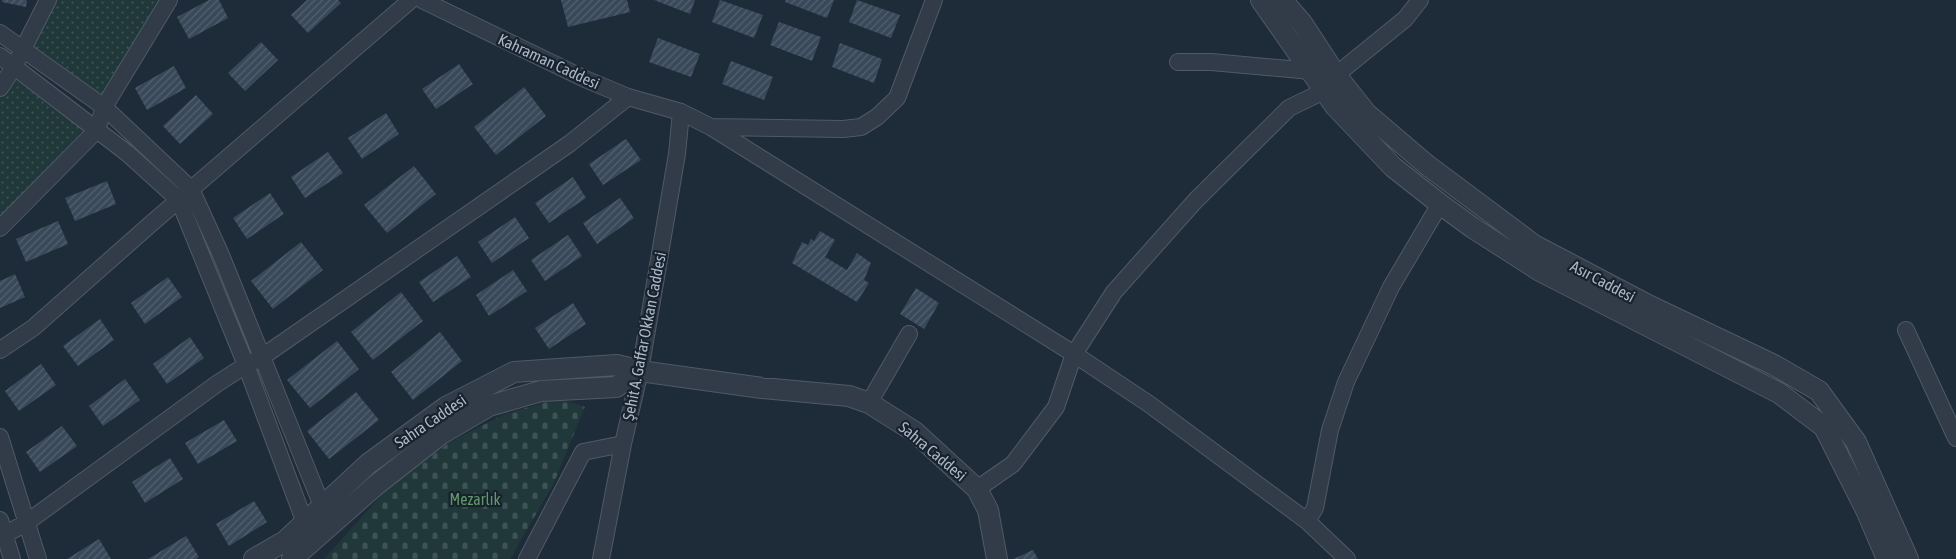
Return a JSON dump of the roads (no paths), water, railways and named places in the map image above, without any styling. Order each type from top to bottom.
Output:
[{"type":"street","points":[[0,88],[14,67],[48,0]]},
{"type":"street","points":[[0,228],[97,130],[104,108],[169,0]]},
{"type":"street","points":[[0,350],[33,328],[411,0]]},
{"type":"street","name":"Kahraman Caddesi","points":[[422,0],[585,79],[628,97],[680,112],[711,127],[1074,354],[1149,404],[1307,521],[1347,559]]},
{"type":"street","points":[[711,127],[843,129],[861,127],[876,117],[897,98],[934,0]]},
{"type":"street","name":"Asır Caddesi","points":[[1261,0],[1311,71],[1330,83],[1427,165],[1534,246],[1650,306],[1774,365],[1818,391],[1856,442],[1908,559]]},
{"type":"street","name":"Asır Caddesi","points":[[1282,0],[1302,23],[1330,83],[1335,106],[1393,167],[1473,228],[1540,270],[1779,393],[1824,427],[1866,510],[1887,559]]},
{"type":"street","points":[[977,489],[1013,464],[1056,408],[1074,354],[1114,292],[1196,200],[1289,108],[1330,83],[1405,20],[1420,0]]},
{"type":"street","points":[[0,33],[104,108],[185,195],[221,255],[322,506]]},
{"type":"street","points":[[0,56],[185,195],[305,523]]},
{"type":"street","points":[[1178,62],[1211,62],[1311,71]]},
{"type":"street","points":[[12,559],[1,530],[26,523],[218,383],[262,357],[569,144],[628,97]]},
{"type":"street","name":"Şehit A. Gaffar Okkan Caddesi","points":[[601,559],[623,444],[640,371],[677,154],[680,112]]},
{"type":"street","points":[[1307,521],[1315,508],[1330,430],[1346,382],[1391,288],[1440,204]]},
{"type":"street","points":[[1906,330],[1956,438]]},
{"type":"street","points":[[869,403],[909,334]]},
{"type":"street","name":"Sahra Caddesi","points":[[254,559],[285,540],[368,464],[446,407],[514,372],[617,365],[640,371],[762,388],[849,396],[869,403],[915,432],[977,489],[988,510],[998,559]]},
{"type":"street","name":"Sahra Caddesi","points":[[292,559],[376,485],[441,434],[489,406],[541,391],[616,387],[640,371]]},
{"type":"street","points":[[0,437],[38,559]]},
{"type":"street","points":[[527,559],[583,452],[623,444]]},
{"type":"park label","name":"Mezarlık","points":[[475,499]]}]
